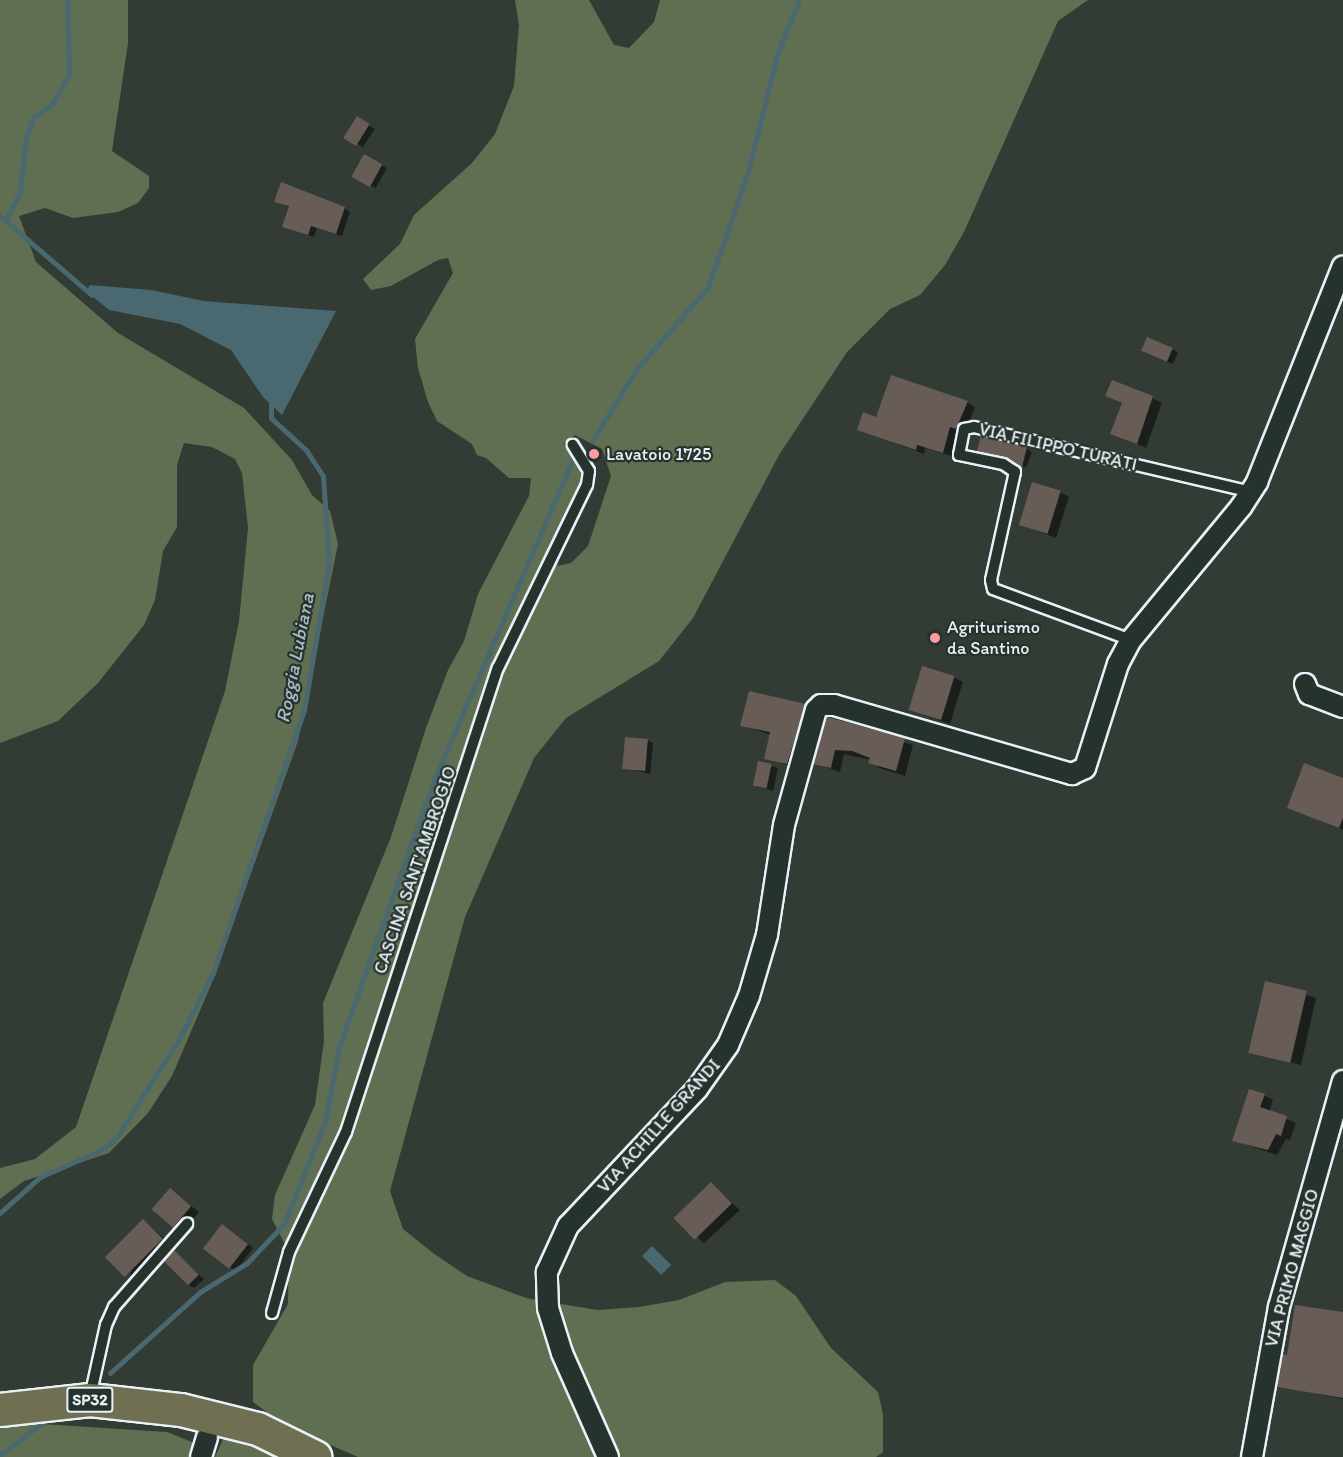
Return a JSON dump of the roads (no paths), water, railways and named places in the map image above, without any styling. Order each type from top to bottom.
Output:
[{"type":"main road","name":"SP32","points":[[0,1410],[90,1400],[181,1410],[258,1429],[315,1457]]},
{"type":"street","points":[[1131,640],[1251,492],[1343,266]]},
{"type":"street","name":"VIA ACHILLE GRANDI","points":[[608,1457],[562,1353],[548,1308],[547,1272],[568,1226],[698,1089],[732,1038],[767,935],[784,825],[816,710],[821,705],[834,705],[1072,774],[1079,772],[1088,763],[1118,664],[1131,640]]},
{"type":"street","points":[[1305,684],[1309,694],[1343,707]]},
{"type":"street","name":"VIA PRIMO MAGGIO","points":[[1252,1457],[1279,1307],[1343,1081]]},
{"type":"street","points":[[201,1457],[207,1437]]},
{"type":"lane","name":"VIA FILIPPO TURATI","points":[[1131,640],[993,589],[991,580],[1015,472],[1003,465],[959,455],[964,429],[974,427],[1251,492]]},
{"type":"lane","name":"CASCINA SANT'AMBROGIO","points":[[272,1313],[289,1252],[346,1132],[498,668],[587,485],[589,471],[573,445]]},
{"type":"lane","points":[[90,1400],[106,1325],[114,1307],[187,1224]]},
{"type":"water","points":[[90,285],[151,290],[204,301],[336,311],[282,415],[263,397],[231,350],[180,324],[109,310],[86,291]]},
{"type":"water","points":[[652,1246],[671,1265],[661,1275],[642,1256]]},
{"type":"waterway","points":[[5,221],[20,191],[26,138],[33,118],[53,103],[69,74],[67,0]]},
{"type":"waterway","points":[[592,441],[636,370],[708,287],[748,172],[778,52],[799,0]]},
{"type":"waterway","name":"Roggia Lubiana","points":[[0,216],[92,295]]},
{"type":"waterway","name":"Roggia Lubiana","points":[[0,1213],[40,1177],[99,1151],[115,1140],[182,1034],[213,973],[304,710],[329,564],[323,476],[307,451],[271,418],[271,402]]},
{"type":"waterway","points":[[110,1373],[200,1292],[247,1263],[284,1224],[325,1122],[339,1047],[434,780],[574,456]]},
{"type":"waterway","points":[[0,1455],[49,1418]]},
{"type":"place","name":"Lavatoio 1725","points":[[594,454]]},
{"type":"place","name":"Agriturismo da Santino","points":[[935,638]]}]
